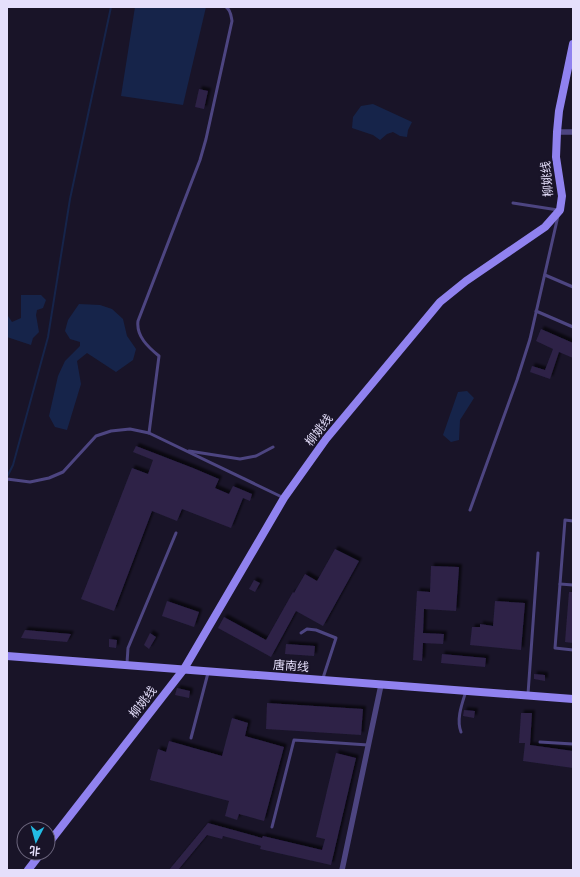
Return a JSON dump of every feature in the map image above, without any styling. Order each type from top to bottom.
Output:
[{"type":"street","name":"柳姚线","points":[[56,834],[184,669],[284,498],[326,439],[440,302],[466,281],[545,227],[560,210],[562,196],[556,157],[557,132],[559,111],[573,48]]},
{"type":"street","points":[[557,132],[573,132]]},
{"type":"street","name":"唐南线","points":[[7,656],[573,699]]},
{"type":"street","points":[[342,870],[381,684]]},
{"type":"street","points":[[28,870],[35,861]]},
{"type":"lane","points":[[149,433],[159,356],[148,346],[140,335],[137,327],[138,321],[200,160],[206,139],[232,21],[231,14],[226,7]]},
{"type":"lane","points":[[470,510],[517,380],[530,339],[560,210],[513,203]]},
{"type":"lane","points":[[545,275],[573,287]]},
{"type":"lane","points":[[536,311],[573,327]]},
{"type":"lane","points":[[7,479],[30,482],[50,478],[63,472],[96,436],[111,431],[130,429],[149,433],[284,498]]},
{"type":"lane","points":[[185,450],[240,459],[256,456],[273,447]]},
{"type":"lane","points":[[573,521],[564,520],[555,648],[573,650]]},
{"type":"lane","points":[[127,665],[128,648],[176,533]]},
{"type":"lane","points":[[528,696],[538,554]]},
{"type":"lane","points":[[560,584],[573,585]]},
{"type":"lane","points":[[301,633],[307,629],[316,630],[336,638],[323,680]]},
{"type":"lane","points":[[191,738],[208,671]]},
{"type":"lane","points":[[461,732],[458,726],[466,691]]},
{"type":"lane","points":[[272,827],[294,740],[368,745]]},
{"type":"lane","points":[[540,742],[573,744]]},
{"type":"water","points":[[135,7],[206,7],[183,105],[121,96]]},
{"type":"water","points":[[373,104],[412,122],[408,130],[407,137],[400,136],[393,132],[387,134],[380,140],[373,135],[352,128],[353,117],[361,106]]},
{"type":"water","points":[[21,295],[41,295],[46,300],[43,308],[37,310],[36,315],[39,332],[33,338],[31,345],[7,337],[7,317],[8,316],[12,322],[21,318]]},
{"type":"water","points":[[79,304],[100,305],[112,309],[123,319],[127,336],[136,349],[133,360],[116,372],[87,353],[77,361],[81,384],[67,430],[55,427],[49,416],[58,376],[65,361],[80,346],[80,342],[70,339],[65,331],[68,320]]},
{"type":"water","points":[[467,391],[474,398],[460,420],[459,440],[451,442],[443,435],[458,392]]},
{"type":"building","points":[[199,89],[208,91],[204,109],[195,107]]},
{"type":"building","points":[[541,329],[573,343],[573,358],[559,352],[550,379],[530,372],[532,366],[545,370],[553,349],[536,341]]},
{"type":"building","points":[[136,446],[219,479],[215,488],[229,494],[233,486],[252,494],[250,501],[243,498],[231,528],[182,509],[177,521],[152,511],[114,611],[81,599],[132,468],[148,474],[153,460],[133,452]]},
{"type":"building","points":[[335,549],[359,561],[323,626],[296,611],[271,657],[218,628],[224,617],[266,640],[305,574],[317,581]]},
{"type":"building","points":[[431,566],[459,567],[456,611],[424,609],[423,633],[444,634],[443,644],[423,643],[422,661],[413,660],[417,591],[430,592]]},
{"type":"building","points":[[254,580],[260,583],[255,592],[249,589]]},
{"type":"building","points":[[569,592],[573,592],[573,643],[565,642]]},
{"type":"building","points":[[167,601],[199,612],[194,627],[162,616]]},
{"type":"building","points":[[495,601],[525,603],[521,650],[470,645],[472,627],[480,627],[480,624],[493,626]]},
{"type":"building","points":[[25,630],[71,634],[67,642],[21,638]]},
{"type":"building","points":[[150,633],[156,637],[149,649],[144,645]]},
{"type":"building","points":[[109,639],[117,640],[116,648],[109,647]]},
{"type":"building","points":[[286,644],[315,646],[314,656],[285,654]]},
{"type":"building","points":[[442,654],[486,658],[485,667],[441,663]]},
{"type":"building","points":[[534,674],[545,675],[545,681],[534,679]]},
{"type":"building","points":[[177,688],[190,691],[189,698],[175,695]]},
{"type":"building","points":[[267,703],[363,709],[361,735],[266,729]]},
{"type":"building","points":[[464,710],[475,711],[474,718],[463,716]]},
{"type":"building","points":[[521,713],[532,713],[530,745],[573,751],[573,768],[523,761],[525,743],[519,743]]},
{"type":"building","points":[[232,718],[248,723],[245,736],[284,747],[264,821],[239,814],[237,820],[225,816],[229,801],[150,780],[158,749],[166,752],[169,741],[222,756]]},
{"type":"building","points":[[336,753],[356,758],[331,865],[260,849],[261,846],[223,836],[222,839],[207,835],[178,870],[169,870],[208,823],[262,838],[263,836],[322,850],[325,839],[316,837]]},
{"type":"waterway","points":[[7,477],[13,465],[48,337],[70,199],[111,7]]}]
